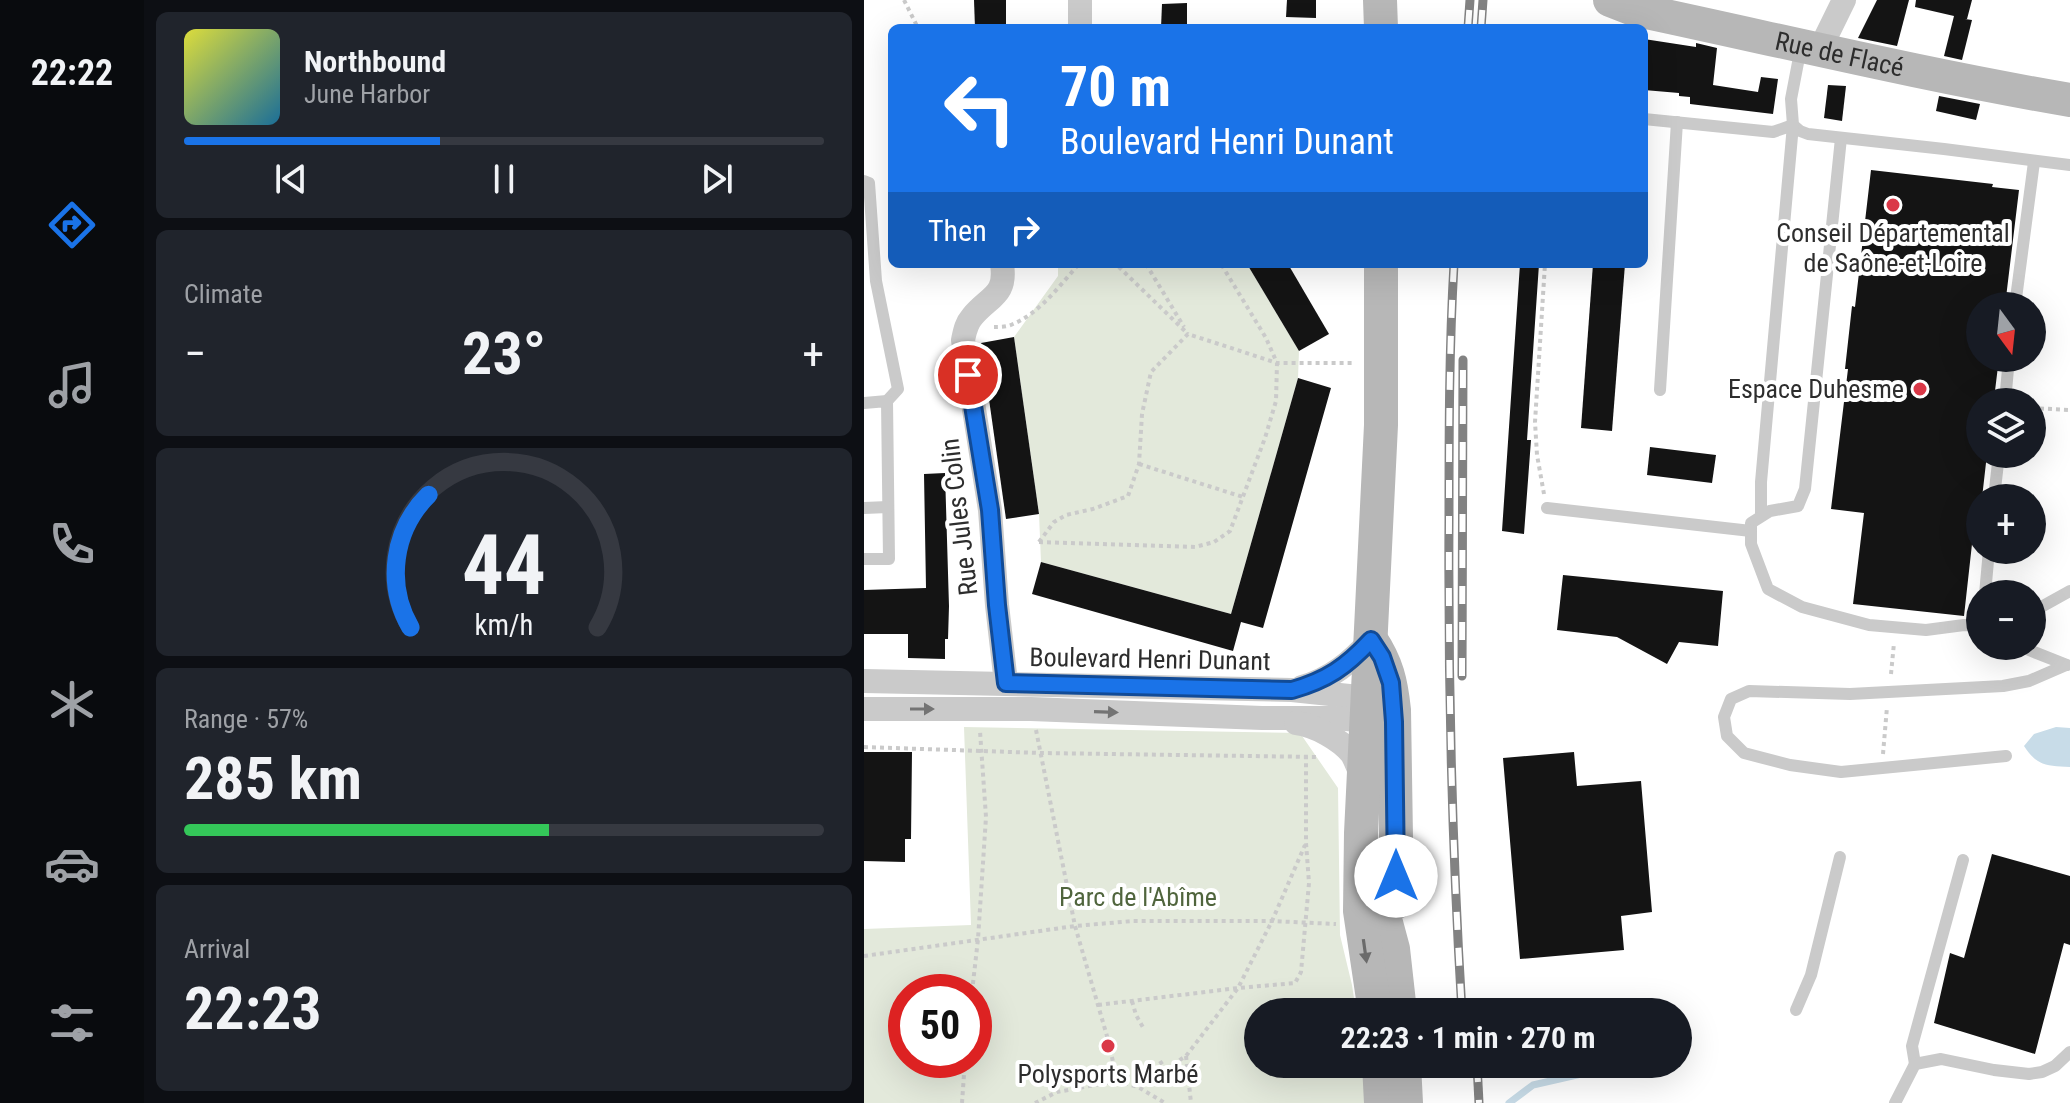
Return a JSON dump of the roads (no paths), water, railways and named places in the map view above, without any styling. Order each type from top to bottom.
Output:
[{"type":"main road","points":[[1380,0],[1381,24]]},
{"type":"main road","name":"Rue de Flacé","points":[[1610,0],[1633,9],[1984,85],[2070,100]]},
{"type":"main road","points":[[1373,998],[1360,911],[1358,768],[1375,714],[1391,683],[1382,657],[1371,640],[1381,425],[1381,268]]},
{"type":"main road","points":[[1375,714],[1397,903],[1393,949],[1398,998]]},
{"type":"main road","points":[[1380,1078],[1381,1103]]},
{"type":"main road","points":[[1405,1078],[1406,1103]]},
{"type":"street","points":[[1080,0],[1080,24]]},
{"type":"street","points":[[1811,47],[1844,0]]},
{"type":"street","name":"Rue Jules Colin","points":[[1002,268],[1001,288],[973,315],[963,340],[990,510],[1006,683]]},
{"type":"street","name":"Boulevard Henri Dunant","points":[[1292,690],[1329,677],[1350,662],[1371,640]]},
{"type":"street","name":"Boulevard Henri Dunant","points":[[864,681],[1292,690],[1375,714]]},
{"type":"street","name":"Boulevard Henri Dunant","points":[[864,709],[1031,709],[1262,718],[1335,718],[1375,714]]},
{"type":"street","name":"Boulevard Henri Dunant","points":[[1262,718],[1305,724],[1334,739],[1358,768]]},
{"type":"lane","points":[[1761,516],[1761,482],[1793,125],[1791,99],[1795,79],[1811,47]]},
{"type":"lane","points":[[1648,119],[1773,132],[1793,125]]},
{"type":"lane","points":[[1660,390],[1677,122]]},
{"type":"lane","points":[[1793,125],[1808,134],[2070,165]]},
{"type":"lane","points":[[1841,138],[1805,489],[1798,506],[1770,511],[1751,523],[1751,544],[1768,589],[1802,607],[1869,625],[1926,630],[1966,625]]},
{"type":"lane","points":[[2017,292],[2034,162]]},
{"type":"lane","points":[[864,181],[869,183],[876,281],[898,389],[887,401],[864,403]]},
{"type":"lane","points":[[864,559],[889,559],[887,401]]},
{"type":"lane","points":[[864,508],[888,507]]},
{"type":"lane","points":[[1547,508],[1751,531]]},
{"type":"lane","points":[[2046,604],[2070,591]]},
{"type":"lane","points":[[2046,657],[2068,665]]},
{"type":"lane","points":[[2006,756],[1841,772],[1812,769],[1744,753],[1727,736],[1724,717],[1731,699],[1749,691],[1850,694],[2003,686],[2029,681],[2068,665]]},
{"type":"lane","points":[[1796,1010],[1811,975],[1840,857]]},
{"type":"lane","points":[[1895,1103],[1915,1064],[1912,1046],[1963,860]]},
{"type":"lane","points":[[1915,1064],[1941,1059],[2029,1074],[2055,1066],[2070,1052]]},
{"type":"water","points":[[2056,727],[2070,728],[2070,767],[2043,764],[2033,758],[2024,746],[2034,734]]},
{"type":"waterway","points":[[1509,1103],[1533,1085],[1564,1078]]},
{"type":"railway","points":[[1468,24],[1470,0]]},
{"type":"railway","points":[[1481,24],[1483,0]]},
{"type":"railway","points":[[1454,268],[1449,643],[1461,998]]},
{"type":"railway","points":[[1462,676],[1463,360]]},
{"type":"railway","points":[[1478,1078],[1479,1103]]},
{"type":"place","name":"Conseil Départemental de Saône-et-Loire","points":[[1893,205]]},
{"type":"place","name":"Espace Duhesme","points":[[1920,389]]},
{"type":"place","name":"Polysports Marbé","points":[[1108,1046]]},
{"type":"park label","name":"Parc de l'Abîme","points":[[1138,897]]}]
